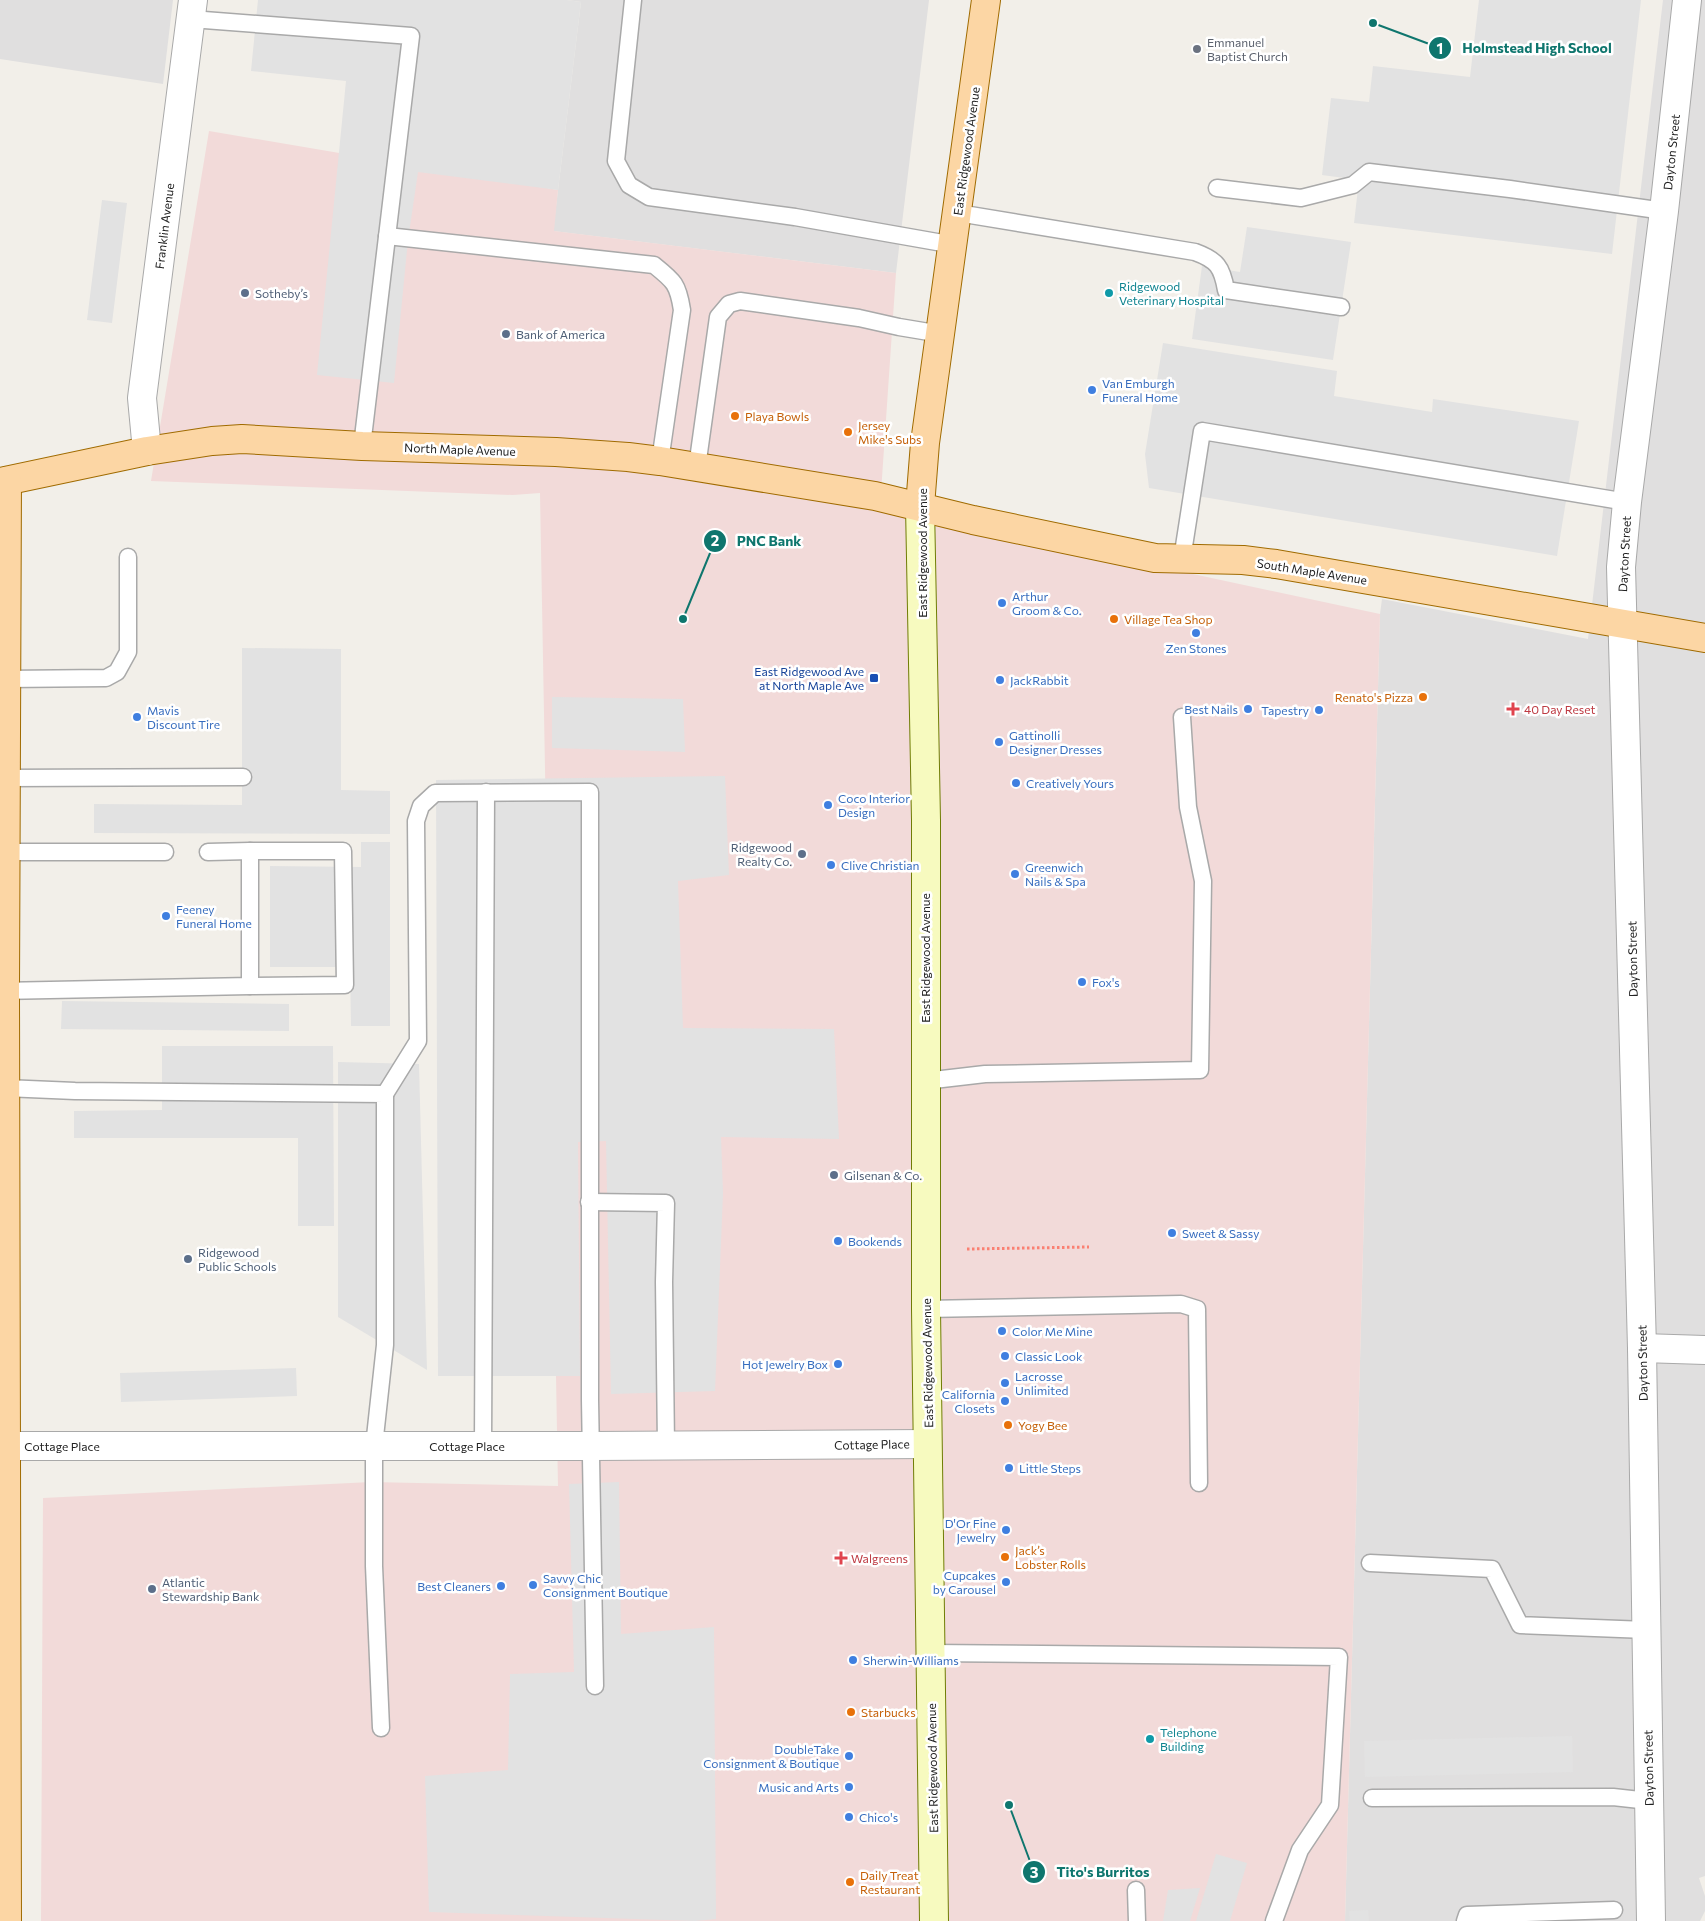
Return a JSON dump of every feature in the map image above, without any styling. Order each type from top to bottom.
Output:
[{"type":"main road","name":"East Ridgewood Avenue","points":[[920,506],[925,443],[954,245],[986,0]]},
{"type":"main road","name":"North Maple Avenue","points":[[4,482],[147,451],[212,441],[242,440],[556,452],[628,457],[875,496],[920,506]]},
{"type":"main road","points":[[4,482],[6,852],[2,991],[5,1088],[3,1182],[3,1880],[7,1921]]},
{"type":"main road","name":"South Maple Avenue","points":[[920,506],[973,520],[1155,558],[1242,560],[1276,564],[1622,622],[1705,638]]},
{"type":"street","name":"Dayton Street","points":[[1651,1921],[1642,1348],[1622,567],[1627,502],[1664,211],[1687,0]]},
{"type":"street","name":"Franklin Avenue","points":[[147,451],[142,398],[192,9]]},
{"type":"street","name":"East Ridgewood Avenue","points":[[920,506],[926,820],[926,1309],[934,1921]]},
{"type":"street","points":[[1642,1348],[1705,1350]]},
{"type":"street","name":"Cottage Place","points":[[4,1459],[374,1446],[928,1444]]},
{"type":"lane","points":[[633,0],[616,161],[629,185],[649,197],[795,217],[954,245]]},
{"type":"lane","points":[[192,9],[411,36],[362,446]]},
{"type":"lane","points":[[1217,188],[1301,198],[1353,185],[1369,172],[1510,189],[1664,211]]},
{"type":"lane","points":[[958,213],[1195,252],[1210,258],[1220,269],[1224,277],[1226,290],[1341,307]]},
{"type":"lane","points":[[387,236],[654,266],[673,280],[679,294],[682,310],[660,461]]},
{"type":"lane","points":[[697,467],[718,317],[730,304],[740,301],[832,314],[941,334]]},
{"type":"lane","points":[[1182,559],[1202,431],[1627,502]]},
{"type":"lane","points":[[6,679],[106,678],[117,672],[128,652],[128,558]]},
{"type":"lane","points":[[925,1081],[985,1074],[1200,1070],[1203,881],[1188,807],[1182,717]]},
{"type":"lane","points":[[6,778],[243,777]]},
{"type":"lane","points":[[483,1446],[486,792]]},
{"type":"lane","points":[[381,1728],[374,1566],[374,1446],[384,1345],[386,1094],[418,1041],[416,821],[421,806],[435,793],[590,792],[589,1202],[595,1686]]},
{"type":"lane","points":[[250,851],[250,986]]},
{"type":"lane","points":[[2,991],[345,985],[344,851],[208,852]]},
{"type":"lane","points":[[6,852],[165,852]]},
{"type":"lane","points":[[5,1088],[75,1091],[386,1094]]},
{"type":"lane","points":[[589,1202],[666,1203],[664,1282],[666,1446]]},
{"type":"lane","points":[[926,1309],[1181,1304],[1197,1309],[1199,1483]]},
{"type":"lane","points":[[1370,1563],[1492,1568],[1520,1624],[1646,1630]]},
{"type":"lane","points":[[930,1653],[1339,1657],[1330,1805],[1300,1850],[1274,1921]]},
{"type":"lane","points":[[1372,1798],[1613,1797],[1649,1801]]},
{"type":"lane","points":[[1136,1890],[1137,1921]]},
{"type":"lane","points":[[1465,1921],[1467,1915],[1614,1910]]},
{"type":"path","points":[[967,1249],[1089,1247]]},
{"type":"shaded area","points":[[0,0],[173,0],[163,84],[0,59]]},
{"type":"shaded area","points":[[258,0],[567,0],[581,2],[558,190],[418,172],[408,240],[394,383],[317,375],[346,81],[251,71]]},
{"type":"shaded area","points":[[567,0],[929,0],[896,273],[553,231],[581,2]]},
{"type":"shaded area","points":[[1479,0],[1641,0],[1612,254],[1354,223],[1359,180],[1322,175],[1331,98],[1369,102],[1373,66],[1470,77]]},
{"type":"shaded area","points":[[1663,0],[1705,0],[1705,1876],[1699,1878],[1705,1896],[1705,1911],[1700,1921],[1345,1921],[1380,614],[1382,599],[1588,639]]},
{"type":"shaded area","points":[[209,131],[558,190],[554,231],[896,273],[880,507],[1380,614],[1345,1921],[41,1921],[43,1498],[371,1482],[558,1486],[540,493],[513,495],[151,481]]},
{"type":"shaded area","points":[[102,200],[127,203],[112,323],[87,320]]},
{"type":"shaded area","points":[[1247,227],[1351,242],[1333,360],[1192,339],[1202,266],[1240,272]]},
{"type":"shaded area","points":[[1163,343],[1337,371],[1334,396],[1432,412],[1433,399],[1579,421],[1557,556],[1149,488],[1145,454]]},
{"type":"shaded area","points":[[242,648],[341,649],[341,790],[390,791],[390,834],[94,833],[94,804],[242,805]]},
{"type":"shaded area","points":[[552,697],[683,699],[685,752],[552,748]]},
{"type":"shaded area","points":[[725,776],[729,875],[678,881],[683,1028],[834,1029],[839,1139],[721,1137],[723,1193],[715,1391],[611,1394],[606,1141],[578,1142],[580,1376],[438,1376],[436,780]]},
{"type":"shaded area","points":[[361,842],[390,842],[390,1026],[351,1026],[350,967],[270,967],[270,866],[361,867]]},
{"type":"shaded area","points":[[62,1001],[289,1004],[289,1031],[61,1029]]},
{"type":"shaded area","points":[[162,1046],[333,1046],[334,1226],[298,1226],[298,1138],[74,1138],[74,1111],[162,1110]]},
{"type":"shaded area","points":[[338,1062],[419,1064],[427,1370],[338,1317]]},
{"type":"shaded area","points":[[296,1368],[297,1396],[121,1402],[120,1373]]},
{"type":"shaded area","points":[[619,1482],[621,1634],[714,1627],[716,1919],[695,1921],[429,1912],[425,1776],[508,1770],[510,1674],[574,1672],[569,1484]]},
{"type":"shaded area","points":[[1572,1736],[1573,1772],[1365,1777],[1364,1741]]},
{"type":"shaded area","points":[[1216,1854],[1247,1863],[1230,1921],[1196,1921]]},
{"type":"shaded area","points":[[1200,1888],[1190,1921],[1163,1921],[1168,1890]]},
{"type":"shaded area","points":[[1368,1910],[1369,1921],[1350,1921],[1349,1911]]},
{"type":"place","name":"Holmstead High School","points":[[1373,23]]},
{"type":"place","name":"Emmanuel Baptist Church","points":[[1197,49]]},
{"type":"place","name":"Sotheby’s","points":[[245,293]]},
{"type":"place","name":"Ridgewood Veterinary Hospital","points":[[1109,293]]},
{"type":"place","name":"Bank of America","points":[[506,334]]},
{"type":"place","name":"Van Emburgh Funeral Home","points":[[1092,390]]},
{"type":"place","name":"Playa Bowls","points":[[735,416]]},
{"type":"place","name":"Jersey Mike's Subs","points":[[848,432]]},
{"type":"place","name":"Arthur Groom & Co.","points":[[1002,603]]},
{"type":"place","name":"PNC Bank","points":[[683,619]]},
{"type":"place","name":"Village Tea Shop","points":[[1114,619]]},
{"type":"place","name":"Zen Stones","points":[[1196,633]]},
{"type":"place","name":"East Ridgewood Ave at North Maple Ave","points":[[874,678]]},
{"type":"place","name":"JackRabbit","points":[[1000,680]]},
{"type":"place","name":"Renato's Pizza","points":[[1423,697]]},
{"type":"place","name":"Best Nails","points":[[1248,709]]},
{"type":"place","name":"40 Day Reset","points":[[1513,709]]},
{"type":"place","name":"Tapestry","points":[[1319,710]]},
{"type":"place","name":"Mavis Discount Tire","points":[[137,717]]},
{"type":"place","name":"Gattinolli Designer Dresses","points":[[999,742]]},
{"type":"place","name":"Creatively Yours","points":[[1016,783]]},
{"type":"place","name":"Coco Interior Design","points":[[828,805]]},
{"type":"place","name":"Ridgewood Realty Co.","points":[[802,854]]},
{"type":"place","name":"Clive Christian","points":[[831,865]]},
{"type":"place","name":"Greenwich Nails & Spa","points":[[1015,874]]},
{"type":"place","name":"Feeney Funeral Home","points":[[166,916]]},
{"type":"place","name":"Fox's","points":[[1082,982]]},
{"type":"place","name":"Gilsenan & Co.","points":[[834,1175]]},
{"type":"place","name":"Sweet & Sassy","points":[[1172,1233]]},
{"type":"place","name":"Bookends","points":[[838,1241]]},
{"type":"place","name":"Ridgewood Public Schools","points":[[188,1259]]},
{"type":"place","name":"Color Me Mine","points":[[1002,1331]]},
{"type":"place","name":"Classic Look","points":[[1005,1356]]},
{"type":"place","name":"Hot Jewelry Box","points":[[838,1364]]},
{"type":"place","name":"Lacrosse Unlimited","points":[[1005,1383]]},
{"type":"place","name":"California Closets","points":[[1005,1401]]},
{"type":"place","name":"Yogy Bee","points":[[1008,1425]]},
{"type":"place","name":"Little Steps","points":[[1009,1468]]},
{"type":"place","name":"D'Or Fine Jewelry","points":[[1006,1530]]},
{"type":"place","name":"Jack’s Lobster Rolls","points":[[1005,1557]]},
{"type":"place","name":"Walgreens","points":[[841,1558]]},
{"type":"place","name":"Cupcakes by Carousel","points":[[1006,1582]]},
{"type":"place","name":"Savvy Chic Consignment Boutique","points":[[533,1585]]},
{"type":"place","name":"Best Cleaners","points":[[501,1586]]},
{"type":"place","name":"Atlantic Stewardship Bank","points":[[152,1589]]},
{"type":"place","name":"Sherwin-Williams","points":[[853,1660]]},
{"type":"place","name":"Starbucks","points":[[851,1712]]},
{"type":"place","name":"Telephone Building","points":[[1150,1739]]},
{"type":"place","name":"DoubleTake Consignment & Boutique","points":[[849,1756]]},
{"type":"place","name":"Music and Arts","points":[[849,1787]]},
{"type":"place","name":"Tito's Burritos","points":[[1009,1805]]},
{"type":"place","name":"Chico's","points":[[849,1817]]},
{"type":"place","name":"Daily Treat Restaurant","points":[[850,1882]]}]
